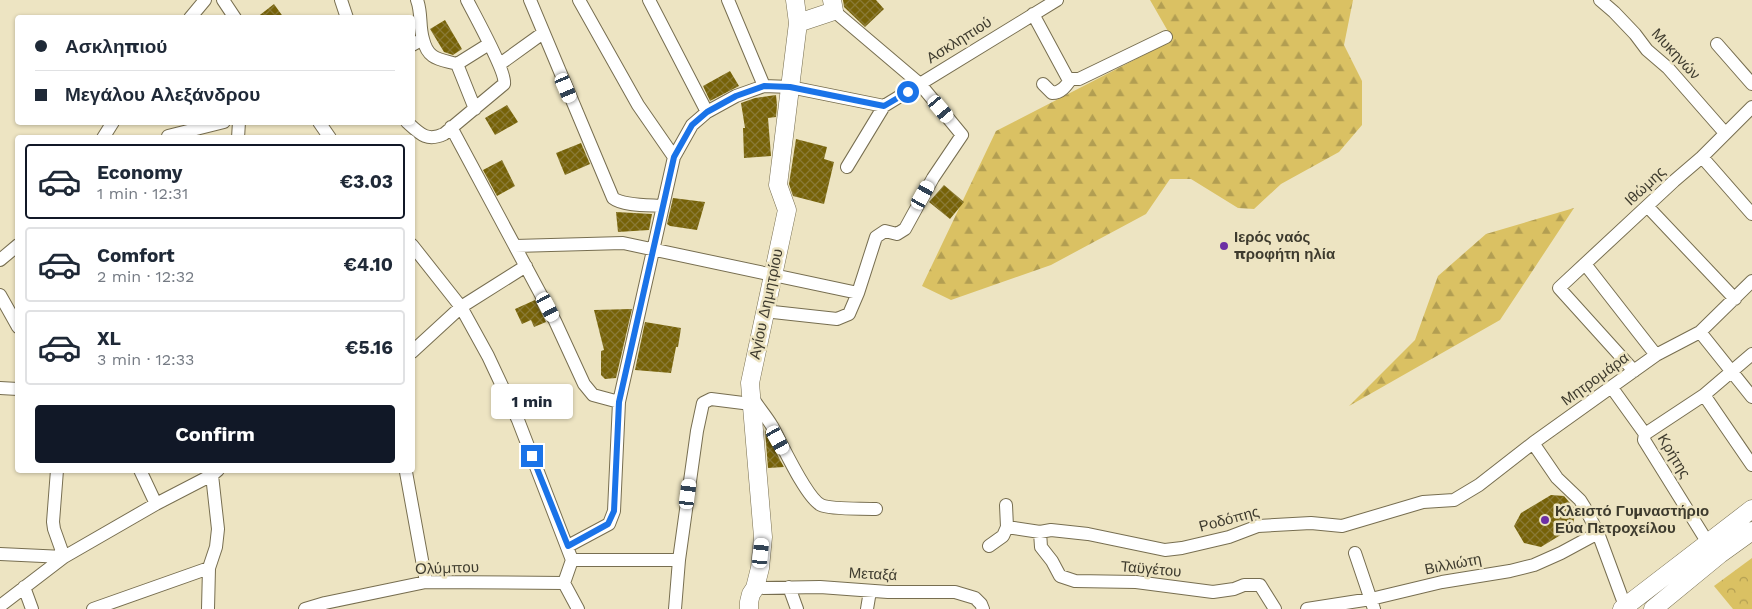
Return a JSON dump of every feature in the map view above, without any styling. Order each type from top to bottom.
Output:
[{"type":"street","points":[[192,15],[205,0]]},
{"type":"street","points":[[223,0],[233,15]]},
{"type":"street","points":[[341,0],[346,15]]},
{"type":"street","points":[[416,0],[421,10],[421,30],[418,42],[429,54],[457,64],[489,44]]},
{"type":"street","points":[[411,125],[428,138],[436,138],[444,134],[504,84],[506,79],[500,64],[467,0]]},
{"type":"street","points":[[530,0],[613,198],[625,203],[663,206]]},
{"type":"street","points":[[579,0],[638,105],[674,157]]},
{"type":"street","points":[[649,0],[707,112]]},
{"type":"street","points":[[728,0],[764,86]]},
{"type":"street","name":"Αγίου Δημητρίου","points":[[749,609],[751,594],[755,588],[760,568],[763,537],[750,383],[787,210],[778,185],[798,23],[795,0]]},
{"type":"street","name":"Ασκληπιού","points":[[884,106],[1057,0]]},
{"type":"street","name":"Μυκηνών","points":[[1600,0],[1635,34],[1647,50],[1668,68],[1725,133]]},
{"type":"street","points":[[764,311],[837,319],[849,314],[858,293],[876,237],[885,232],[897,234],[904,229],[933,178],[962,134],[920,84],[833,5],[798,23]]},
{"type":"street","points":[[1033,14],[1067,77],[1071,79],[1079,79],[1166,37]]},
{"type":"street","points":[[500,64],[543,33]]},
{"type":"street","points":[[1717,44],[1752,84]]},
{"type":"street","points":[[457,64],[475,109]]},
{"type":"street","points":[[1043,84],[1052,93],[1057,93],[1071,79]]},
{"type":"street","points":[[568,546],[608,524],[612,518],[614,511],[619,402],[674,157],[692,125],[707,112],[736,96],[764,86],[790,87],[884,106],[846,167]]},
{"type":"street","name":"Ιθώμης","points":[[1634,371],[1559,288],[1702,157],[1752,107]]},
{"type":"street","points":[[172,135],[212,125]]},
{"type":"street","points":[[451,127],[555,321],[584,384],[593,395],[619,402]]},
{"type":"street","points":[[1702,157],[1752,214]]},
{"type":"street","points":[[1647,206],[1735,298]]},
{"type":"street","points":[[515,246],[623,243],[858,293]]},
{"type":"street","points":[[0,260],[15,248]]},
{"type":"street","points":[[415,248],[461,307],[488,356],[518,420],[568,546],[572,560],[564,583],[578,609]]},
{"type":"street","points":[[1585,264],[1656,355]]},
{"type":"street","points":[[415,349],[461,307],[526,266]]},
{"type":"street","name":"Μητρομάρα","points":[[1454,500],[1479,486],[1533,443],[1656,355],[1700,332],[1752,281]]},
{"type":"street","points":[[0,295],[15,322]]},
{"type":"street","points":[[1700,332],[1752,398]]},
{"type":"street","points":[[1645,434],[1704,395],[1752,354]]},
{"type":"street","points":[[0,388],[15,389]]},
{"type":"street","name":"Κρήτης","points":[[1612,388],[1645,434],[1644,440],[1708,542]]},
{"type":"street","points":[[1704,395],[1752,465]]},
{"type":"street","points":[[675,609],[679,560],[696,431],[703,402],[711,399],[751,399],[771,426],[814,499],[821,505],[833,507],[876,509]]},
{"type":"street","points":[[1533,443],[1557,478],[1580,500],[1598,533],[1624,608],[1752,509]]},
{"type":"street","points":[[57,473],[53,522],[64,556]]},
{"type":"street","points":[[141,473],[156,504]]},
{"type":"street","points":[[0,606],[64,556],[211,473]]},
{"type":"street","points":[[208,609],[209,568],[216,546],[218,529],[213,473]]},
{"type":"street","points":[[406,473],[426,582]]},
{"type":"street","name":"Ροδόπης","points":[[1007,527],[1040,532],[1051,530],[1088,534],[1165,550],[1229,537],[1258,526],[1311,523],[1342,526],[1423,502],[1454,500]]},
{"type":"street","points":[[989,546],[1003,536],[1007,527],[1006,505]]},
{"type":"street","points":[[1653,609],[1720,554],[1752,531]]},
{"type":"street","name":"Ταϋγέτου","points":[[1040,532],[1041,547],[1052,561],[1060,576],[1075,581],[1136,582],[1213,592],[1234,589],[1244,585],[1260,585],[1275,609]]},
{"type":"street","name":"Βιλλιώτη","points":[[1307,609],[1372,604],[1442,582],[1510,571],[1561,553],[1598,533]]},
{"type":"street","points":[[1355,553],[1372,604]]},
{"type":"street","points":[[0,554],[64,556]]},
{"type":"street","points":[[572,560],[679,560]]},
{"type":"street","points":[[93,609],[209,568]]},
{"type":"street","name":"Ολύμπου","points":[[305,609],[326,606],[426,582],[564,583]]},
{"type":"street","points":[[789,587],[797,609]]},
{"type":"street","name":"Μεταξά","points":[[755,588],[789,587],[870,591],[955,592],[974,598],[981,604],[983,609]]},
{"type":"street","points":[[24,588],[32,609]]},
{"type":"street","points":[[867,609],[870,591]]},
{"type":"green space","points":[[1150,0],[1353,0],[1344,45],[1362,81],[1362,125],[1339,152],[1281,184],[1254,209],[1238,208],[1191,179],[1170,179],[1146,214],[1051,265],[951,300],[922,286],[996,131],[1173,40]]},
{"type":"green space","points":[[1574,208],[1500,320],[1349,406],[1415,340],[1438,276],[1486,234]]},
{"type":"green space","points":[[1752,558],[1752,609],[1733,609],[1714,586]]},
{"type":"building","points":[[843,0],[876,0],[884,9],[865,27],[844,7]]},
{"type":"building","points":[[274,4],[282,15],[260,15]]},
{"type":"building","points":[[445,20],[462,49],[453,55],[444,52],[430,29]]},
{"type":"building","points":[[730,71],[739,86],[710,101],[703,86]]},
{"type":"building","points":[[776,95],[776,117],[768,118],[771,156],[744,158],[743,128],[745,128],[741,103],[755,98]]},
{"type":"building","points":[[507,105],[518,122],[495,135],[485,118]]},
{"type":"building","points":[[796,139],[827,147],[824,159],[834,162],[824,204],[793,196],[789,184]]},
{"type":"building","points":[[581,143],[590,164],[565,175],[556,153]]},
{"type":"building","points":[[502,160],[515,186],[497,196],[483,170]]},
{"type":"building","points":[[944,185],[964,202],[950,219],[929,202]]},
{"type":"building","points":[[673,198],[705,202],[697,230],[667,224]]},
{"type":"building","points":[[616,212],[652,214],[649,230],[618,232]]},
{"type":"building","points":[[535,300],[546,322],[534,327],[531,320],[522,324],[515,309]]},
{"type":"building","points":[[632,309],[616,378],[605,379],[601,375],[601,351],[604,350],[594,310]]},
{"type":"building","points":[[645,322],[681,328],[671,373],[635,370]]},
{"type":"building","points":[[765,430],[780,460],[784,467],[768,468]]},
{"type":"building","name":"Κλειστό Γυμναστήριο Εύα Πετροχείλου","points":[[1551,495],[1564,496],[1576,510],[1572,528],[1541,547],[1524,543],[1514,526],[1521,513]]},
{"type":"place","name":"Ιερός ναός προφήτη ηλία","points":[[1224,246]]},
{"type":"place","name":"Κλειστό Γυμναστήριο Εύα Πετροχείλου","points":[[1545,520]]},
{"type":"route","points":[[532,456],[568,546],[608,524],[614,511],[619,402],[674,157],[684,136],[692,125],[707,112],[736,96],[764,86],[790,87],[884,106],[908,92]]}]
